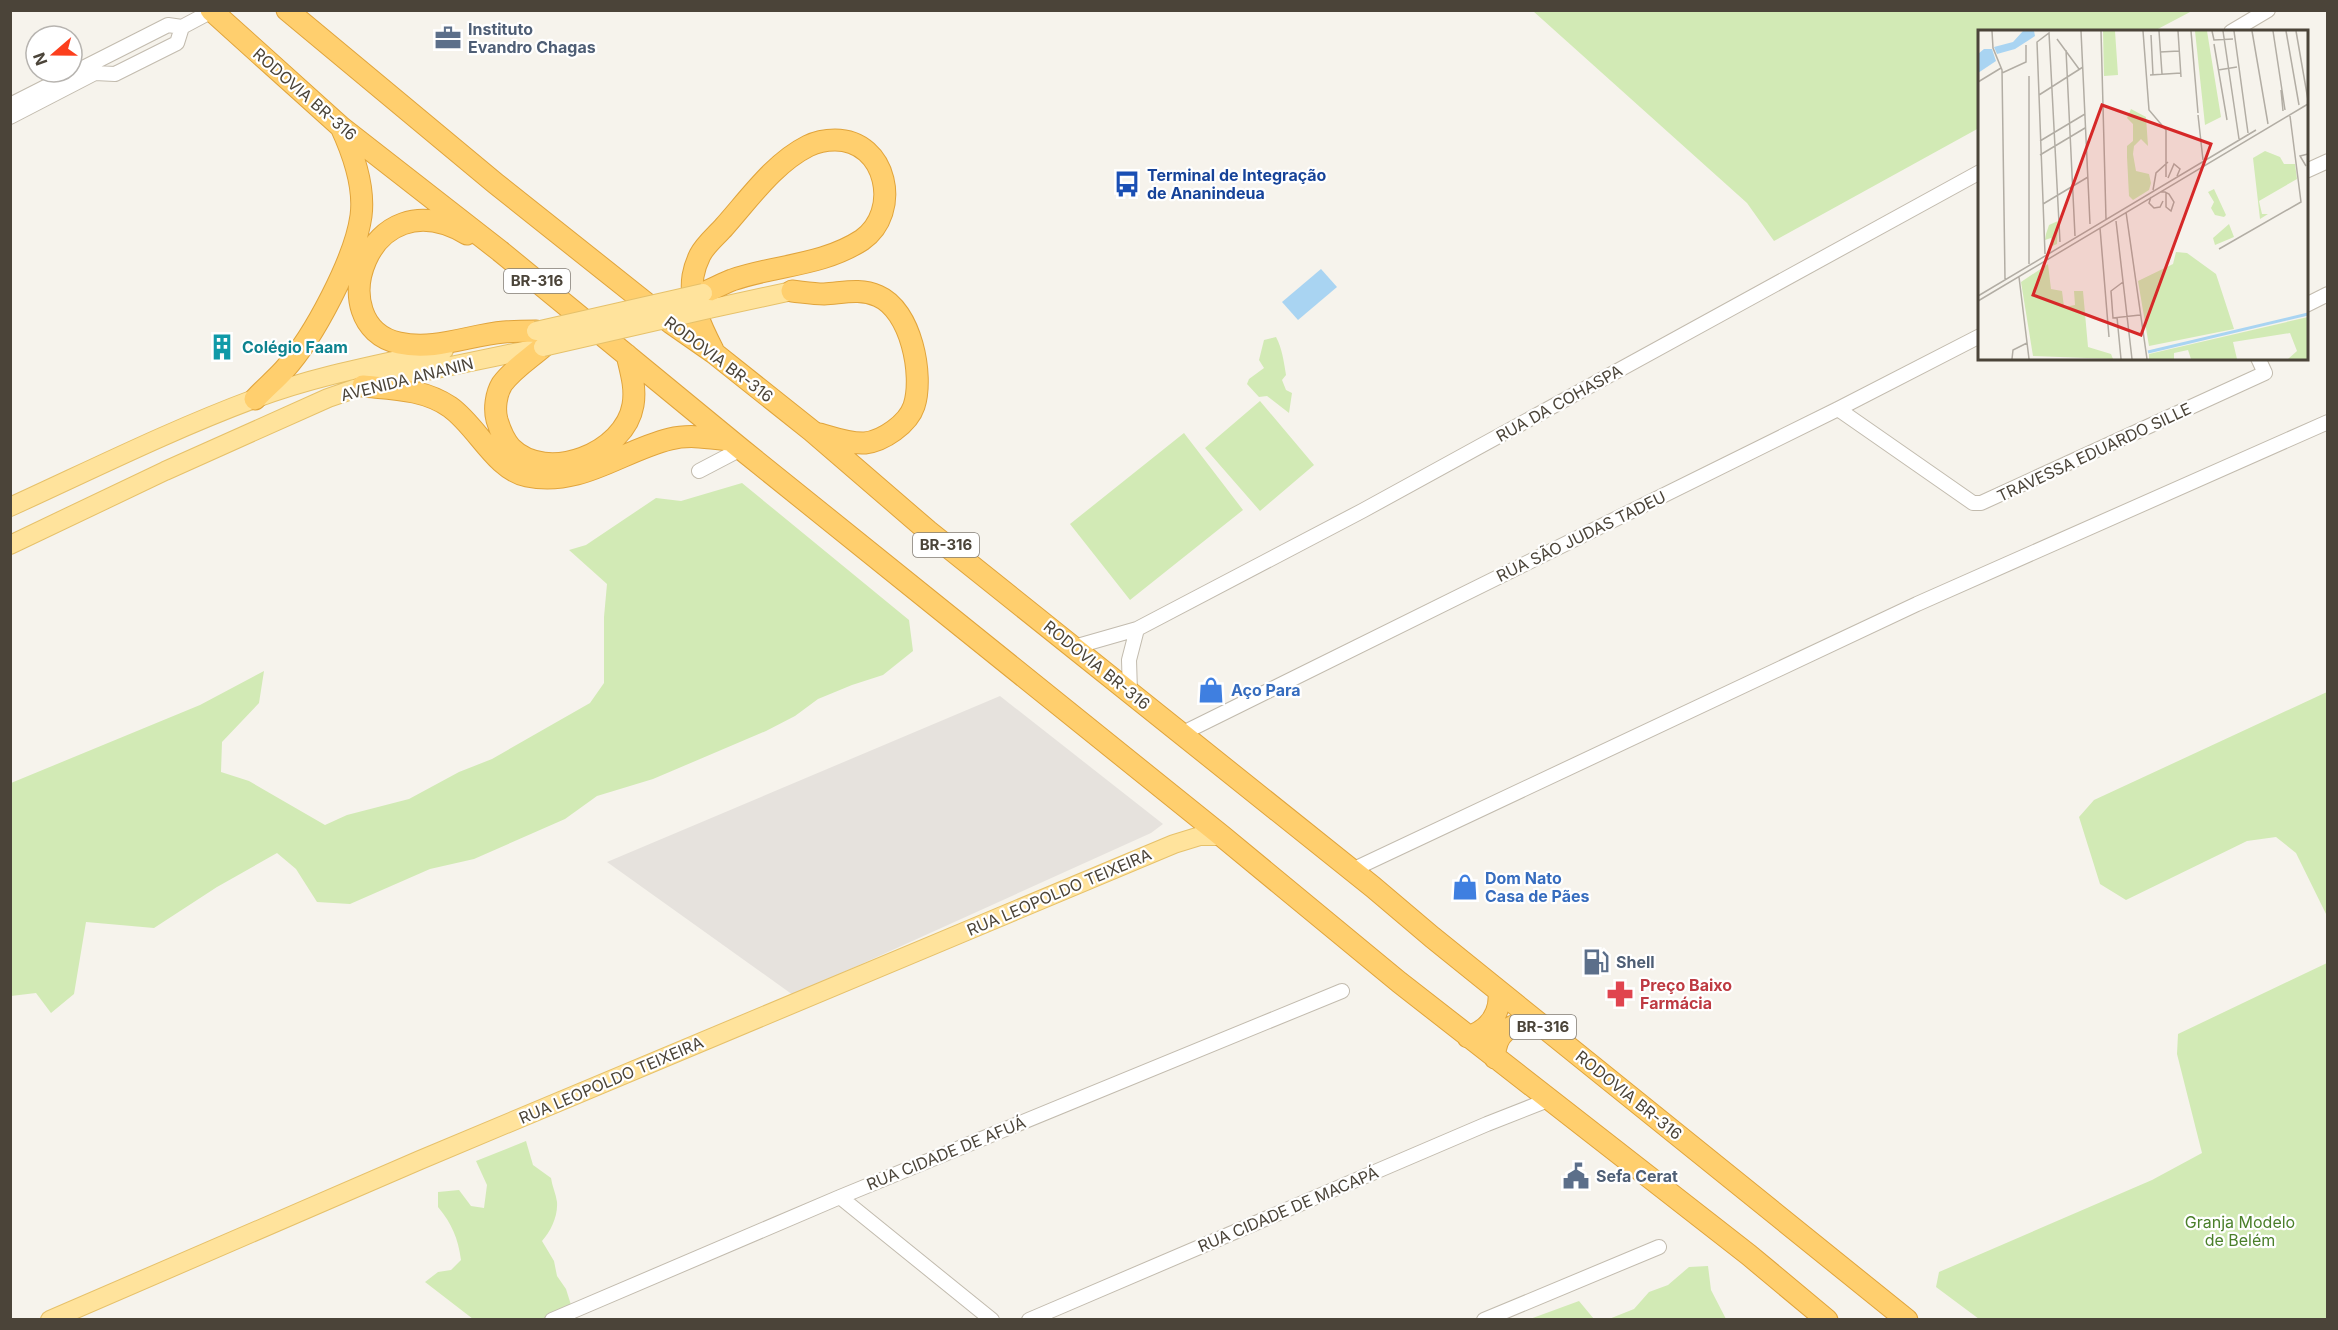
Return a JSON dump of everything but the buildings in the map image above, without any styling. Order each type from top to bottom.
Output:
[{"type":"highway","name":"RODOVIA BR-316","points":[[287,10],[495,183],[671,323],[714,353],[812,431],[928,531],[1352,870],[1907,1320]]},
{"type":"highway","name":"RODOVIA BR-316","points":[[211,11],[341,127],[500,251],[735,445],[1185,807]]},
{"type":"highway","points":[[255,399],[285,369],[312,332],[356,243],[361,214],[360,192],[355,165],[341,127]]},
{"type":"highway","points":[[706,301],[733,280],[824,259],[871,232],[882,216],[886,200],[884,181],[875,161],[861,148],[844,141],[826,141],[810,145],[771,174],[700,253],[693,277],[694,304],[701,327],[714,353]]},
{"type":"highway","points":[[500,251],[453,226],[425,219],[413,220],[394,227],[381,237],[365,262],[359,291],[364,316],[374,330],[398,343],[420,345],[449,343],[503,332],[539,339],[501,386],[495,411],[503,436],[512,448],[535,461],[561,463],[579,459],[605,448],[617,438],[628,421],[633,405],[633,387],[627,355]]},
{"type":"highway","points":[[792,291],[823,294],[864,292],[880,297],[899,315],[911,342],[917,365],[918,386],[914,408],[903,422],[885,437],[865,443],[841,440],[812,431]]},
{"type":"highway","points":[[363,386],[425,394],[441,402],[474,428],[507,467],[524,476],[567,477],[588,472],[644,448],[683,436],[735,445]]},
{"type":"highway","name":"BR-316","points":[[1185,807],[1468,1037],[1749,1255],[1827,1320]]},
{"type":"highway","points":[[1468,1037],[1480,1033],[1490,1024],[1497,1012],[1499,991]]},
{"type":"highway","points":[[1495,1058],[1496,1045],[1512,1024],[1533,1019]]},
{"type":"main road","name":"AVENIDA ANANIN","points":[[10,545],[165,471],[328,398],[363,386],[539,339],[706,301],[792,291]]},
{"type":"main road","name":"AVENIDA ANANIN","points":[[10,507],[179,430],[255,399],[336,374],[539,339]]},
{"type":"main road","points":[[1174,844],[1183,830],[1185,807]]},
{"type":"main road","name":"RUA LEOPOLDO TEIXEIRA","points":[[50,1320],[431,1156],[1174,844],[1200,836],[1222,836]]},
{"type":"street","points":[[2234,30],[2268,10]]},
{"type":"street","points":[[10,117],[145,36],[168,25],[182,27],[211,11]]},
{"type":"street","points":[[10,105],[93,68],[116,74],[177,43],[182,27]]},
{"type":"street","points":[[145,36],[154,55]]},
{"type":"street","points":[[2308,171],[2328,161]]},
{"type":"street","name":"RUA DA COHASPA","points":[[1074,647],[1137,629],[1362,511],[1978,173]]},
{"type":"street","points":[[2308,304],[2328,294]]},
{"type":"street","name":"RUA SÃO JUDAS TADEU","points":[[1181,734],[1838,409],[1978,337]]},
{"type":"street","name":"TRAVESSA EDUARDO SILLE","points":[[1838,409],[1973,503],[1981,503],[2265,373],[2259,360]]},
{"type":"street","points":[[1352,870],[1917,604],[2328,422]]},
{"type":"street","points":[[699,471],[735,445]]},
{"type":"street","points":[[1130,693],[1129,660],[1137,629]]},
{"type":"street","name":"RUA CIDADE DE AFUÁ","points":[[552,1320],[840,1197],[1342,991]]},
{"type":"street","name":"RUA CIDADE DE MACAPÁ","points":[[1029,1320],[1548,1100]]},
{"type":"street","points":[[840,1197],[992,1320]]},
{"type":"street","points":[[1484,1320],[1659,1247]]},
{"type":"shaded area","points":[[1000,696],[1163,824],[1151,833],[793,995],[607,862]]},
{"type":"green space","points":[[1533,11],[2192,11],[2156,30],[1978,30],[1978,129],[1774,241],[1747,203]]},
{"type":"green space","points":[[1276,337],[1286,375],[1282,380],[1286,390],[1292,393],[1289,413],[1267,396],[1259,397],[1247,384],[1249,379],[1264,368],[1259,360],[1264,340]]},
{"type":"green space","points":[[1260,401],[1314,465],[1260,511],[1205,448]]},
{"type":"green space","points":[[1184,433],[1243,510],[1130,600],[1070,524]]},
{"type":"green space","points":[[742,483],[909,620],[913,651],[883,675],[818,699],[795,716],[766,731],[653,779],[597,796],[565,819],[474,859],[430,869],[350,904],[317,902],[296,869],[277,853],[217,887],[154,928],[86,922],[74,994],[51,1013],[36,993],[11,996],[11,783],[200,705],[264,671],[259,703],[222,742],[221,772],[249,781],[325,825],[347,815],[409,799],[459,772],[492,759],[590,703],[604,683],[604,617],[607,584],[569,550],[586,545],[656,498],[681,501]]},
{"type":"green space","points":[[2327,692],[2327,916],[2296,853],[2276,837],[2247,841],[2126,900],[2100,884],[2079,817],[2094,800]]},
{"type":"green space","name":"Granja Modelo de Belém","points":[[2327,963],[2327,1319],[1979,1319],[1936,1287],[1939,1272],[2152,1180],[2202,1153],[2177,1054],[2178,1034]]},
{"type":"green space","points":[[526,1141],[533,1165],[551,1178],[557,1202],[556,1213],[551,1228],[542,1241],[554,1261],[557,1276],[566,1289],[571,1305],[556,1315],[541,1319],[473,1319],[425,1282],[438,1272],[451,1270],[461,1260],[454,1232],[438,1207],[438,1192],[459,1190],[471,1206],[484,1208],[487,1185],[476,1161]]},
{"type":"green space","points":[[1708,1266],[1711,1290],[1726,1319],[1609,1319],[1634,1309],[1649,1292],[1668,1285],[1689,1267]]},
{"type":"green space","points":[[1579,1301],[1594,1319],[1530,1319]]},
{"type":"water","points":[[1321,269],[1337,287],[1298,320],[1282,302]]},
{"type":"place","name":"Instituto Evandro Chagas","points":[[448,38]]},
{"type":"place","name":"Terminal de Integração de Ananindeua","points":[[1127,184]]},
{"type":"place","name":"Colégio Faam","points":[[222,347]]},
{"type":"place","name":"Aço Para","points":[[1211,690]]},
{"type":"place","name":"Dom Nato Casa de Pães","points":[[1465,887]]},
{"type":"place","name":"Shell","points":[[1596,962]]},
{"type":"place","name":"Preço Baixo Farmácia","points":[[1620,994]]},
{"type":"place","name":"Sefa Cerat","points":[[1576,1176]]}]
